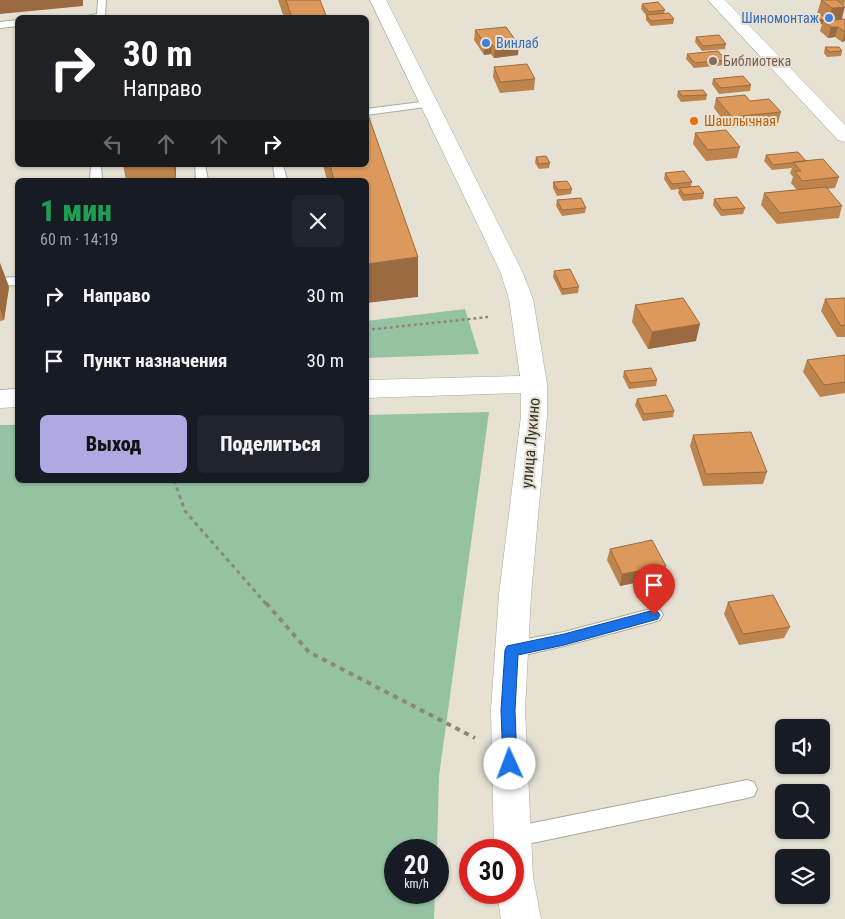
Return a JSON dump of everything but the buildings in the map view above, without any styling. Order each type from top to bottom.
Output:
[{"type":"street","name":"улица Лукино","points":[[378,0],[511,270],[521,298],[534,384],[534,416],[515,595],[508,710],[514,877],[521,919]]},
{"type":"street","points":[[716,0],[845,136]]},
{"type":"street","points":[[369,389],[534,384]]},
{"type":"street","points":[[0,399],[15,398]]},
{"type":"lane","points":[[101,15],[102,0]]},
{"type":"lane","points":[[0,25],[15,23]]},
{"type":"lane","points":[[369,112],[429,104]]},
{"type":"lane","points":[[0,282],[15,281]]},
{"type":"lane","points":[[511,650],[564,639],[654,615]]},
{"type":"lane","points":[[513,837],[747,789]]},
{"type":"path","points":[[369,330],[488,317]]},
{"type":"path","points":[[175,483],[185,511],[309,652],[475,738]]},
{"type":"green space","points":[[465,309],[479,354],[369,358],[369,321]]},
{"type":"green space","points":[[489,412],[439,776],[437,839],[384,839],[384,904],[435,904],[434,919],[0,919],[0,425],[15,425],[15,483],[369,483],[369,415]]},
{"type":"place","name":"Шиномонтаж","points":[[829,18]]},
{"type":"place","name":"Винлаб","points":[[486,43]]},
{"type":"place","name":"Библиотека","points":[[713,61]]},
{"type":"place","name":"Шашлычная","points":[[694,121]]},
{"type":"route","points":[[510,764],[508,710],[511,650],[564,639],[654,615]]}]
